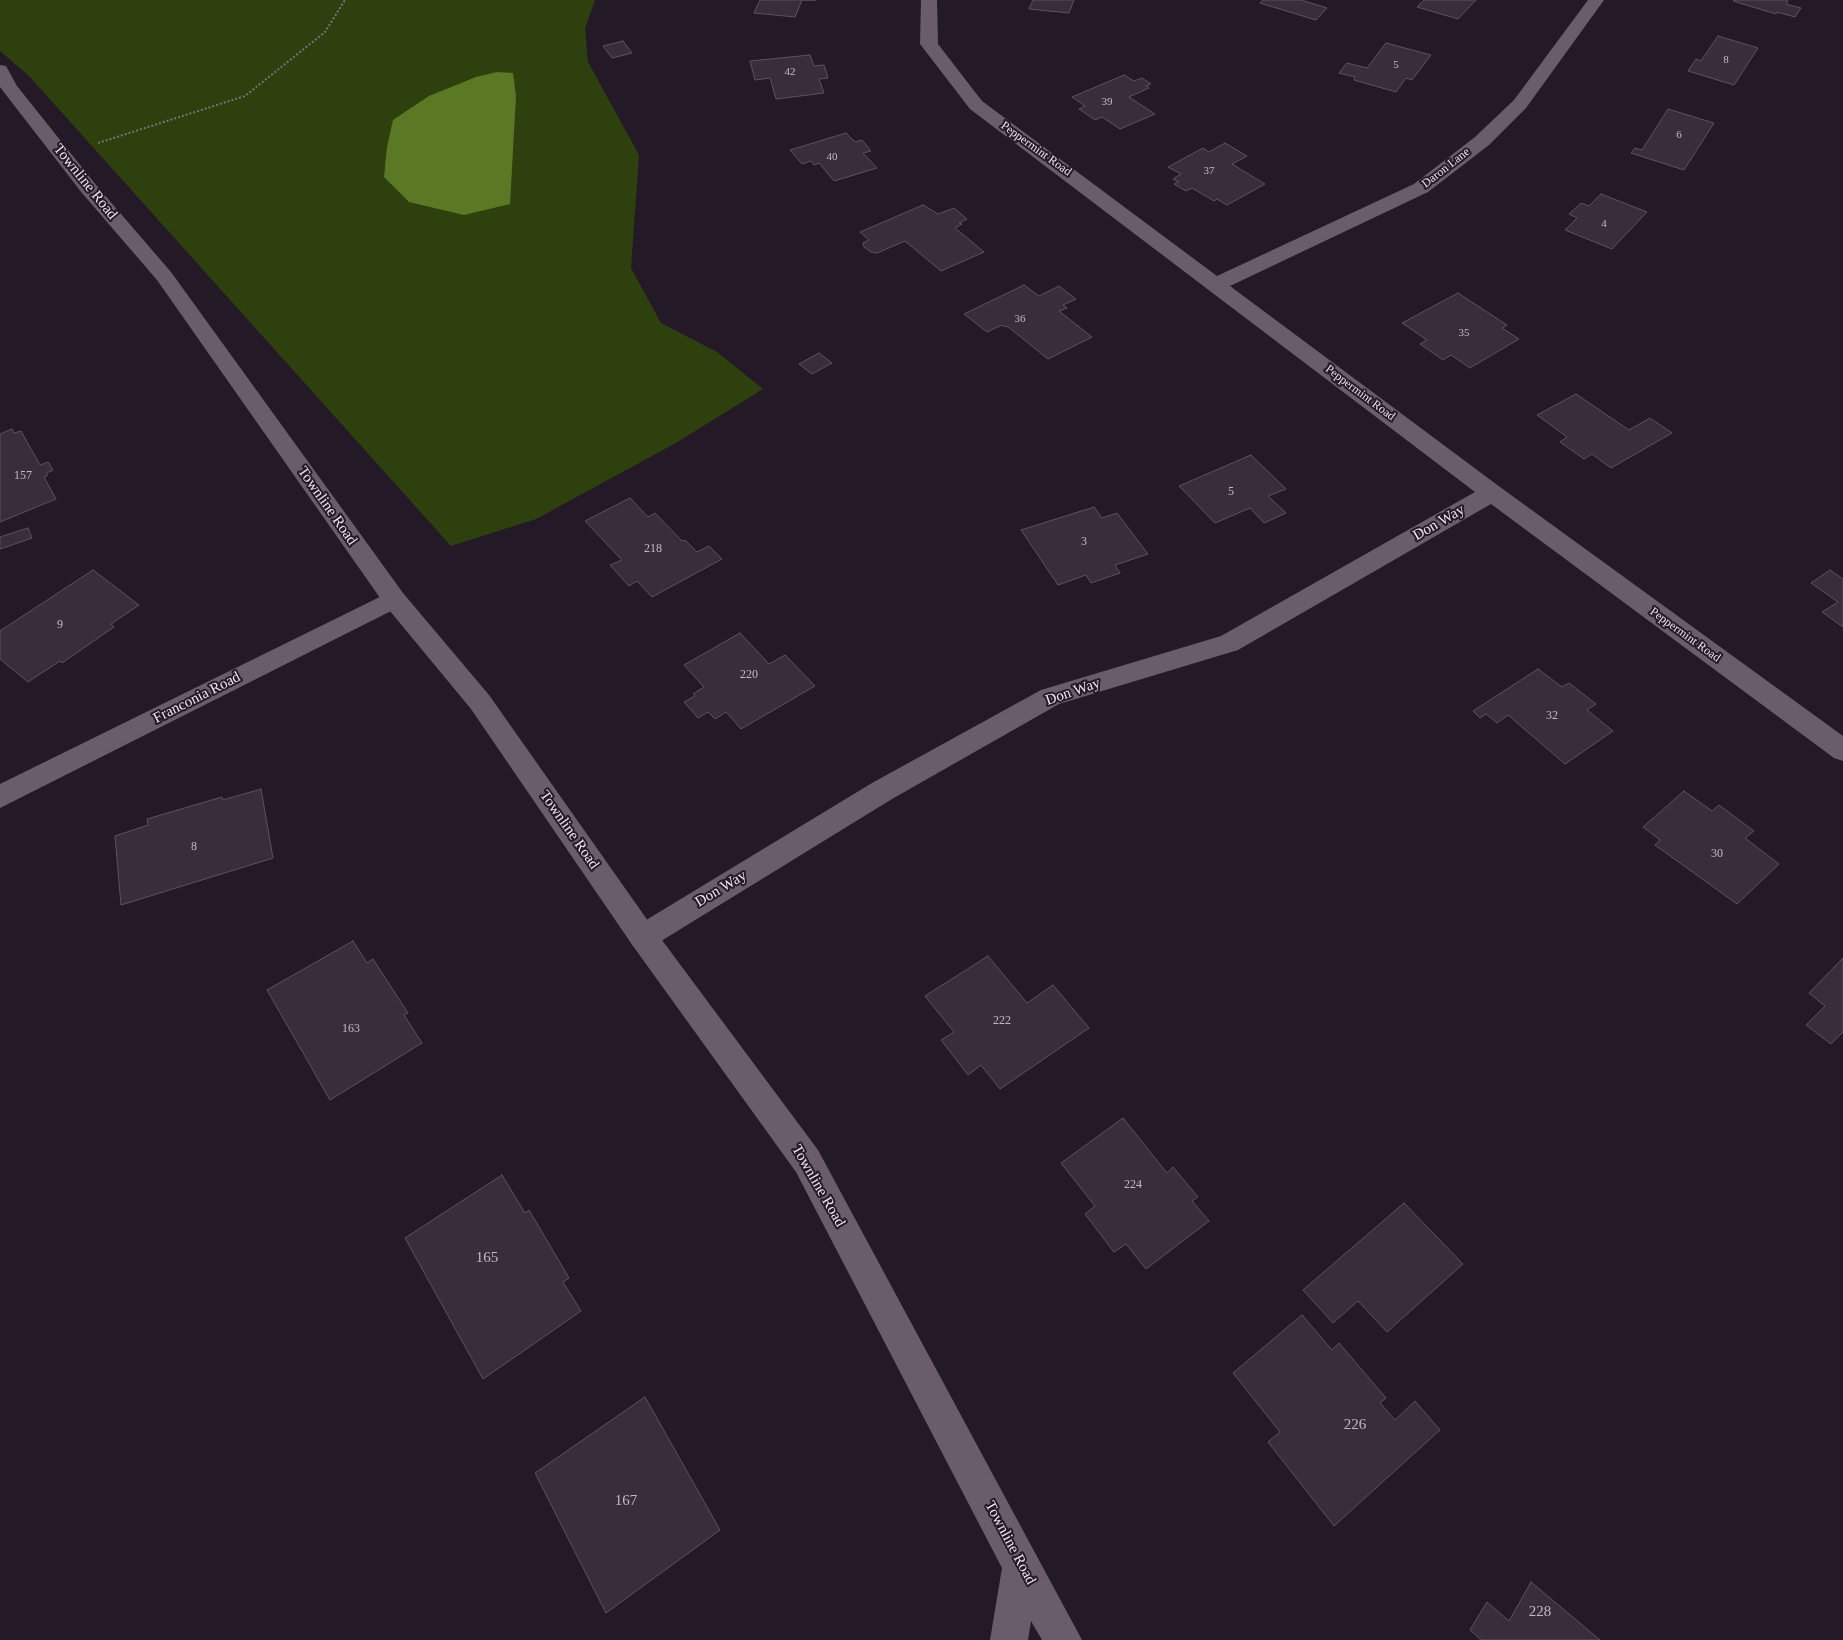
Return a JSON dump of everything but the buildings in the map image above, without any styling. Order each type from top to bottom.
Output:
[{"type":"street","name":"Peppermint Road","points":[[929,0],[930,44],[976,105],[1492,493],[1843,750]]},
{"type":"street","name":"Daron Lane","points":[[1216,284],[1421,188],[1482,140],[1520,104],[1596,0]]},
{"type":"street","name":"Townline Road","points":[[0,70],[9,87],[62,155],[164,276],[394,599],[480,702],[643,937],[807,1161],[1021,1566],[1063,1640]]},
{"type":"street","name":"Don Way","points":[[643,937],[882,791],[1050,697],[1229,643],[1492,493]]},
{"type":"street","name":"Franconia Road","points":[[0,797],[394,599]]},
{"type":"street","points":[[1009,1640],[1021,1566]]},
{"type":"path","points":[[62,155],[245,96],[325,32],[345,0]]},
{"type":"shaded area","points":[[0,0],[595,0],[585,28],[588,62],[639,155],[631,268],[661,323],[717,352],[763,389],[674,444],[536,519],[451,546],[29,76],[0,51]]},
{"type":"shaded area","points":[[497,72],[513,73],[516,96],[510,204],[464,215],[409,202],[384,177],[387,147],[393,120],[429,96],[476,77]]}]
